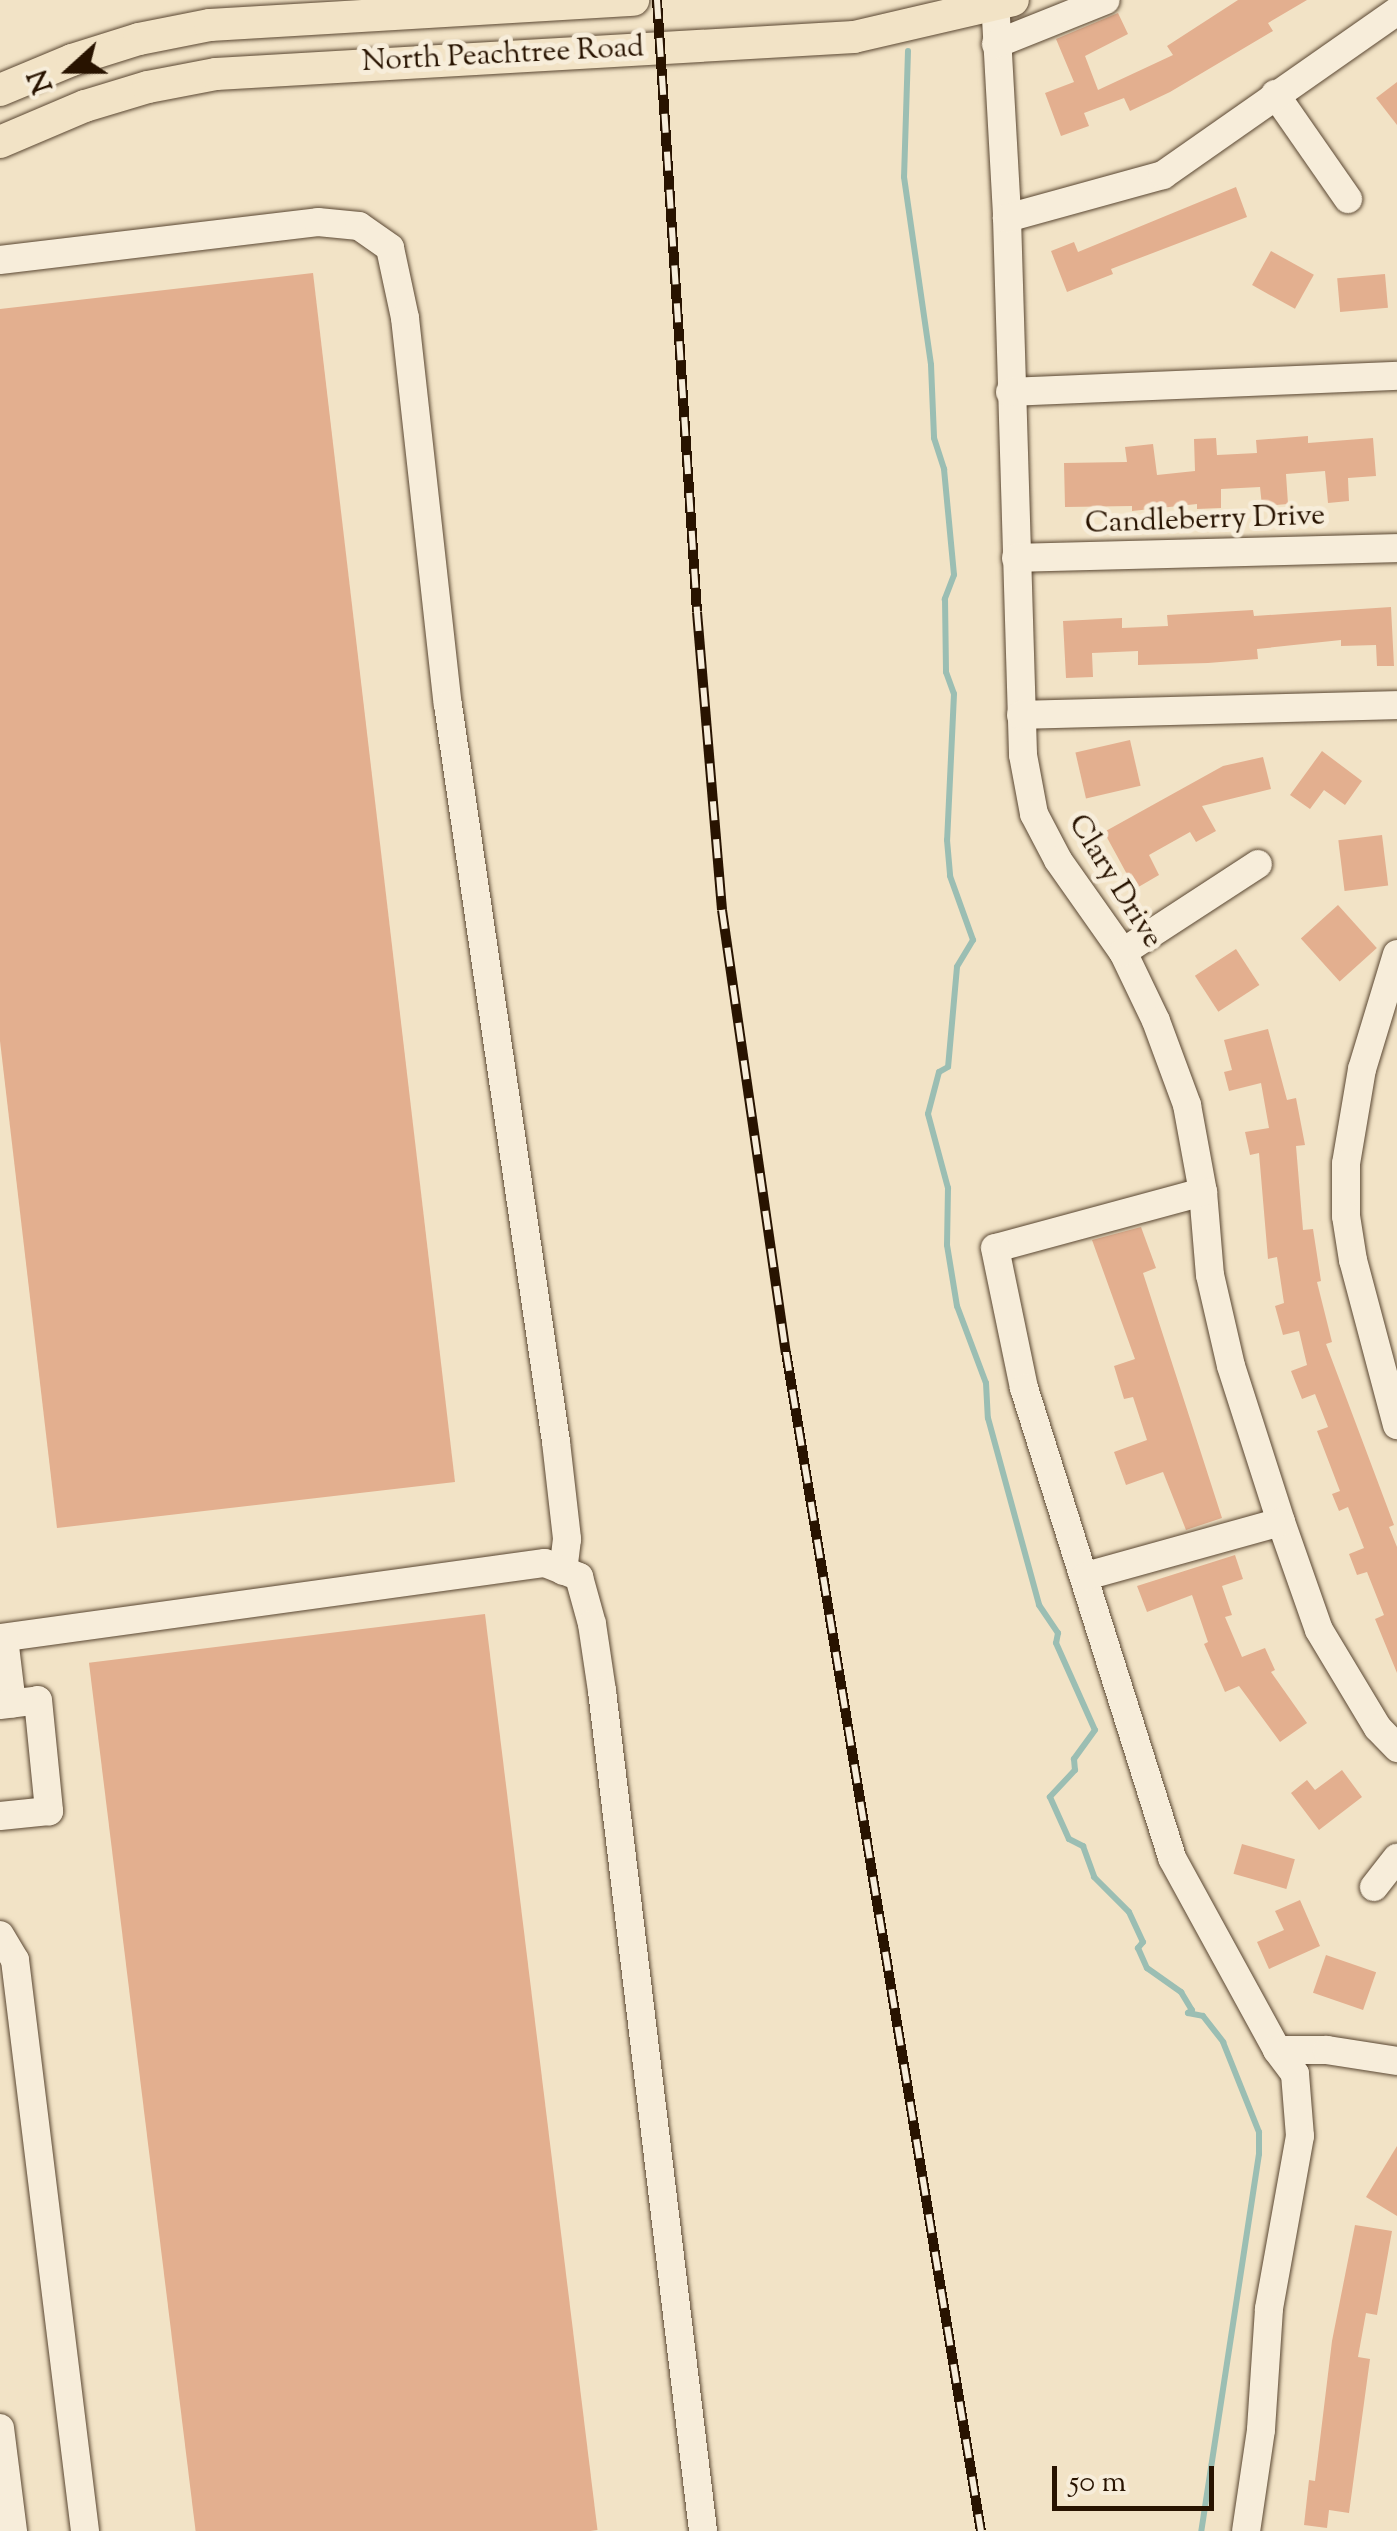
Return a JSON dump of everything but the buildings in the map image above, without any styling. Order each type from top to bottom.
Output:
[{"type":"main road","name":"North Peachtree Road","points":[[0,90],[122,44],[210,26],[433,5],[633,0]]},
{"type":"main road","name":"North Peachtree Road","points":[[0,142],[85,106],[216,74],[854,37],[1001,2]]},
{"type":"street","points":[[996,44],[1106,0]]},
{"type":"street","name":"Clary Drive","points":[[1001,2],[996,44],[1007,218],[1022,755],[1034,814],[1058,860],[1123,952],[1187,1105],[1203,1192],[1210,1275],[1231,1366],[1281,1522],[1318,1630],[1378,1728],[1397,1748]]},
{"type":"street","points":[[1007,218],[1163,174],[1397,11]]},
{"type":"street","points":[[1275,94],[1348,199]]},
{"type":"street","points":[[0,260],[318,222],[359,226],[390,248],[406,318],[448,705],[556,1442],[567,1539],[563,1571]]},
{"type":"street","points":[[1010,392],[1206,380],[1280,382],[1397,376]]},
{"type":"street","name":"Candleberry Drive","points":[[1016,558],[1397,548]]},
{"type":"street","points":[[1021,715],[1397,705]]},
{"type":"street","points":[[1123,952],[1258,864]]},
{"type":"street","points":[[1397,954],[1362,1069],[1346,1164],[1346,1216],[1353,1260],[1397,1425]]},
{"type":"street","points":[[1203,1192],[995,1248],[1024,1388],[1172,1858],[1277,2050],[1295,2074],[1300,2136],[1269,2309],[1262,2430],[1246,2531]]},
{"type":"street","points":[[1086,1576],[1281,1522]]},
{"type":"street","points":[[0,1816],[49,1811],[38,1700],[6,1704],[2,1638],[545,1563],[578,1578],[592,1624],[602,1691],[703,2531]]},
{"type":"street","points":[[1374,1887],[1397,1858]]},
{"type":"street","points":[[0,1936],[15,1960],[85,2531]]},
{"type":"street","points":[[1277,2050],[1327,2050],[1397,2061]]},
{"type":"street","points":[[0,2428],[13,2531]]},
{"type":"waterway","points":[[908,51],[904,177],[931,365],[934,438],[944,469],[954,575],[945,599],[946,672],[954,694],[947,840],[950,876],[973,940],[957,967],[948,1067],[939,1072],[928,1114],[948,1188],[947,1245],[957,1306],[986,1383],[988,1418],[1039,1605],[1058,1633],[1056,1643],[1095,1730],[1074,1759],[1075,1770],[1050,1797],[1069,1839],[1083,1846],[1094,1877],[1129,1912],[1143,1942],[1138,1948],[1147,1968],[1181,1992],[1192,2010],[1188,2013],[1203,2016],[1223,2042],[1259,2132],[1259,2154],[1201,2531]]},
{"type":"railway","points":[[657,0],[697,612],[722,910],[786,1352],[981,2531]]}]
